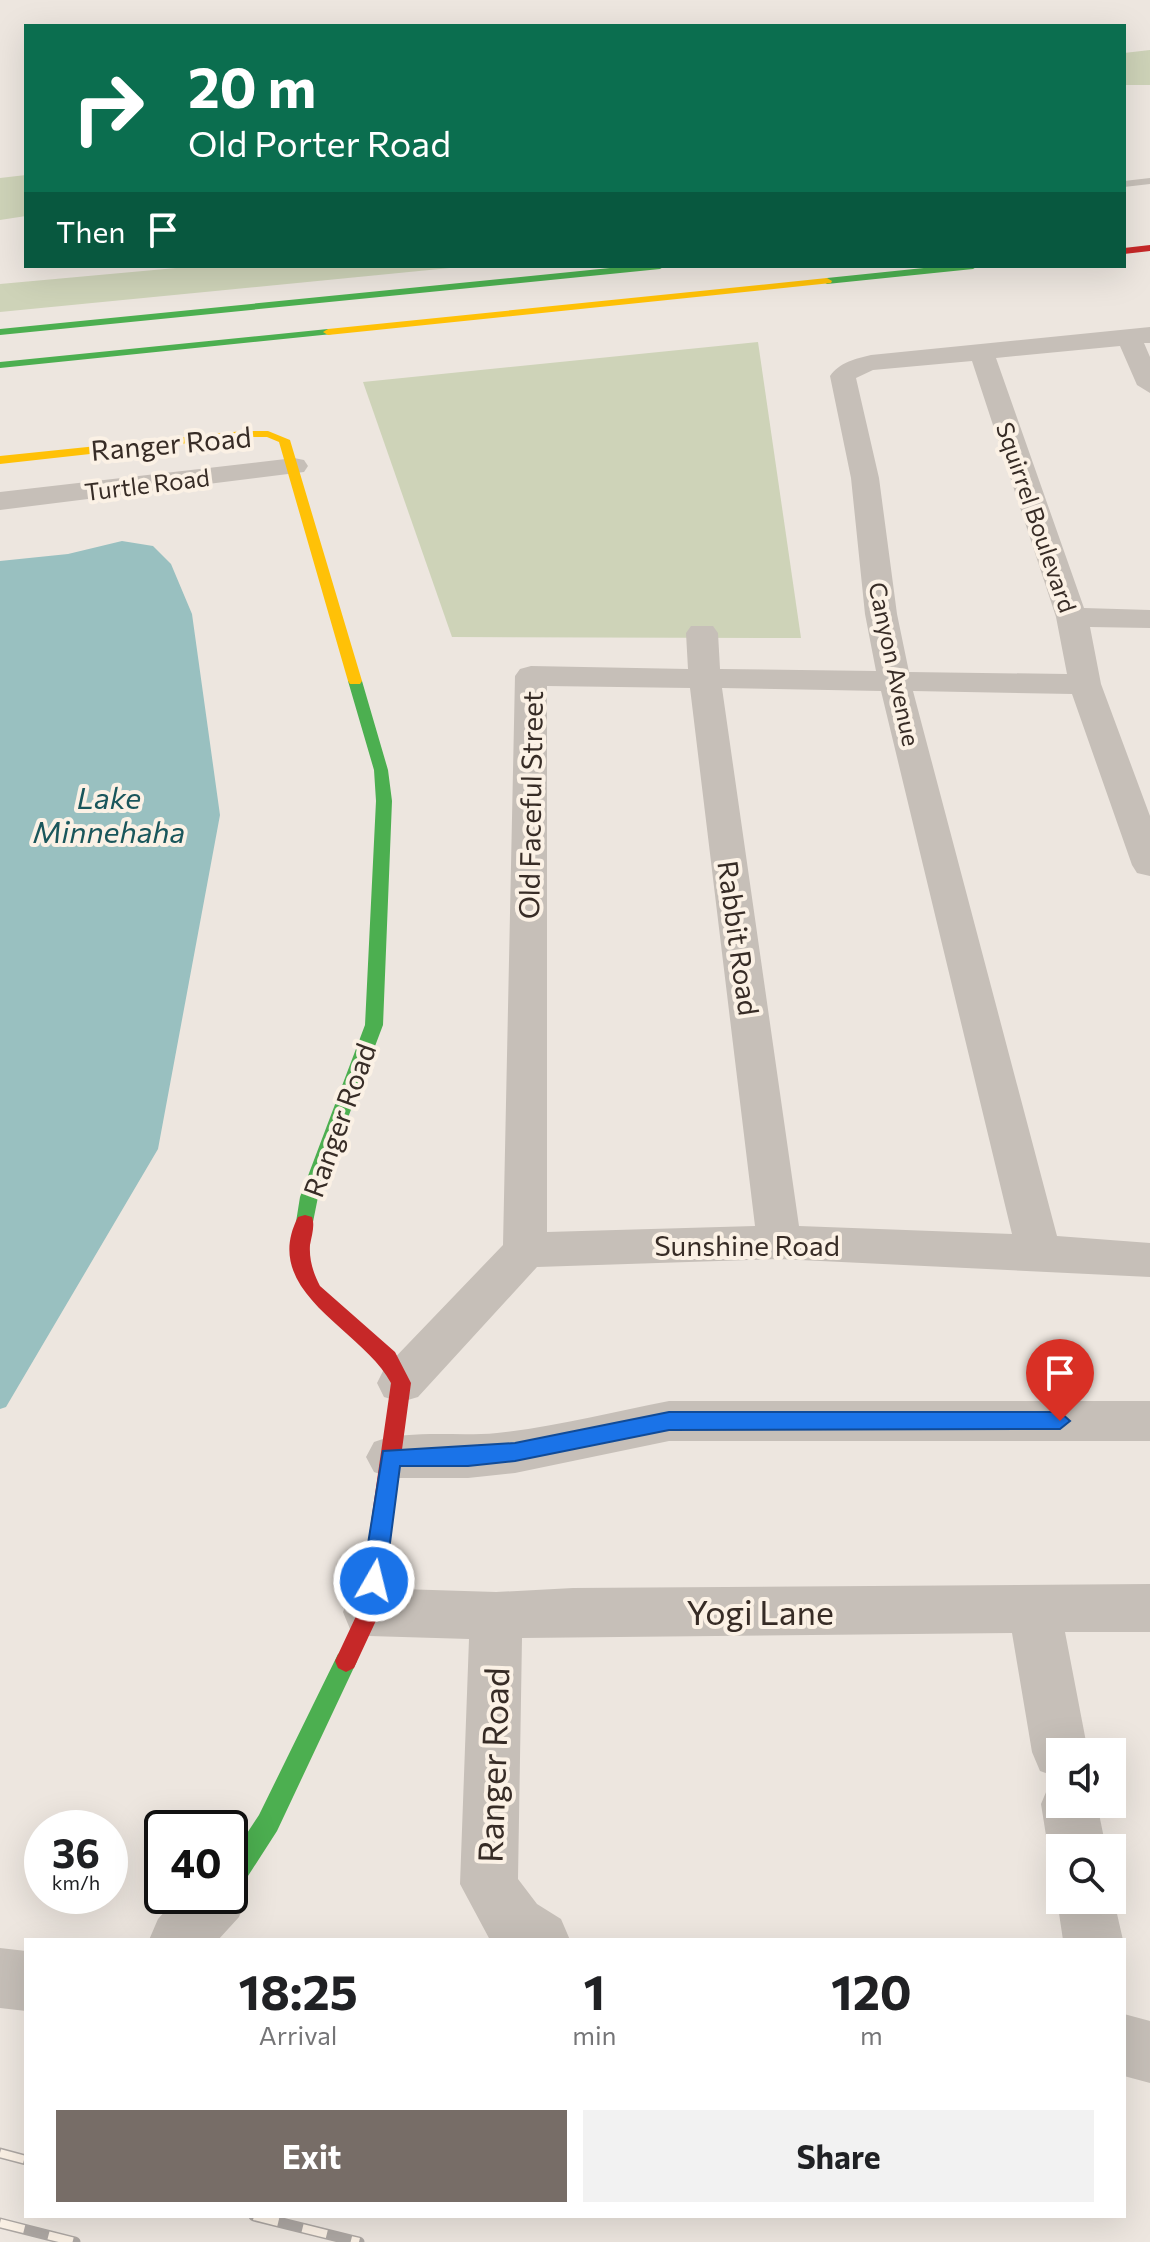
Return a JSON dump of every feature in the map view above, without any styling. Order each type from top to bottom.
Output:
[{"type":"main road","points":[[1126,251],[1150,248]]},
{"type":"main road","points":[[0,332],[640,268]]},
{"type":"main road","points":[[0,365],[953,268]]},
{"type":"main road","name":"Ranger Road","points":[[0,460],[257,433],[284,440],[374,739],[384,801],[374,1025],[309,1197],[300,1249],[303,1272],[313,1291],[388,1358],[401,1383]]},
{"type":"main road","points":[[248,1854],[268,1823],[369,1612],[401,1383]]},
{"type":"street","name":"Canyon Avenue","points":[[1039,1252],[895,683],[874,568],[865,478],[843,376],[851,369],[871,363],[1139,336]]},
{"type":"street","points":[[1139,336],[1150,385]]},
{"type":"street","name":"Squirrel Boulevard","points":[[982,353],[1072,617],[1085,684]]},
{"type":"street","name":"Turtle Road","points":[[0,501],[294,466]]},
{"type":"street","points":[[1072,617],[1150,619]]},
{"type":"street","name":"Rabbit Road","points":[[702,633],[705,681],[779,1242]]},
{"type":"street","name":"Old Faceful Street","points":[[525,1250],[531,676],[705,681],[1085,684]]},
{"type":"street","points":[[1085,684],[1150,865]]},
{"type":"street","name":"Sunshine Road","points":[[525,1250],[779,1242],[1039,1252],[1150,1260]]},
{"type":"street","points":[[401,1383],[525,1250]]},
{"type":"street","points":[[391,1457],[468,1457],[515,1452],[669,1421],[1150,1421]]},
{"type":"street","name":"Yogi Lane","points":[[369,1612],[496,1616],[573,1612],[1150,1608]]},
{"type":"street","points":[[1035,1610],[1058,1738]]},
{"type":"street","name":"Ranger Road","points":[[496,1616],[489,1884],[503,1911],[527,1935],[535,1938]]},
{"type":"street","points":[[181,1938],[202,1914]]},
{"type":"street","points":[[1088,1914],[1093,1938]]},
{"type":"street","points":[[0,1978],[24,1981]]},
{"type":"street","points":[[1126,2046],[1150,2052]]},
{"type":"lane","points":[[1126,184],[1150,181]]},
{"type":"green space","points":[[1150,50],[1150,85],[1126,85],[1126,53]]},
{"type":"green space","points":[[24,175],[24,216],[0,220],[0,178]]},
{"type":"green space","points":[[176,268],[450,268],[0,312],[0,284]]},
{"type":"green space","points":[[758,342],[801,638],[452,637],[363,382]]},
{"type":"water","name":"Lake Minnehaha","points":[[122,541],[153,546],[171,564],[192,614],[220,815],[158,1149],[6,1407],[0,1409],[0,561],[68,554]]},
{"type":"railway","points":[[0,2153],[24,2159]]},
{"type":"railway","points":[[262,2218],[359,2242]]},
{"type":"railway","points":[[0,2223],[75,2242]]},
{"type":"traffic: fast","points":[[0,332],[640,268]]},
{"type":"traffic: fast","points":[[827,281],[954,268]]},
{"type":"traffic: fast","points":[[0,365],[328,332]]},
{"type":"traffic: fast","points":[[305,1222],[309,1197],[374,1025],[384,801],[381,770],[355,681]]},
{"type":"traffic: fast","points":[[248,1854],[268,1823],[346,1661]]},
{"type":"traffic: slow","points":[[328,332],[827,281]]},
{"type":"traffic: slow","points":[[0,460],[243,434],[268,434],[284,440],[355,681]]},
{"type":"traffic: jam","points":[[1126,251],[1150,248]]},
{"type":"traffic: jam","points":[[305,1222],[300,1249],[303,1272],[313,1291],[388,1358],[401,1383],[369,1612],[346,1661]]},
{"type":"route","points":[[374,1581],[391,1457],[468,1457],[515,1452],[669,1421],[1060,1421]]}]
